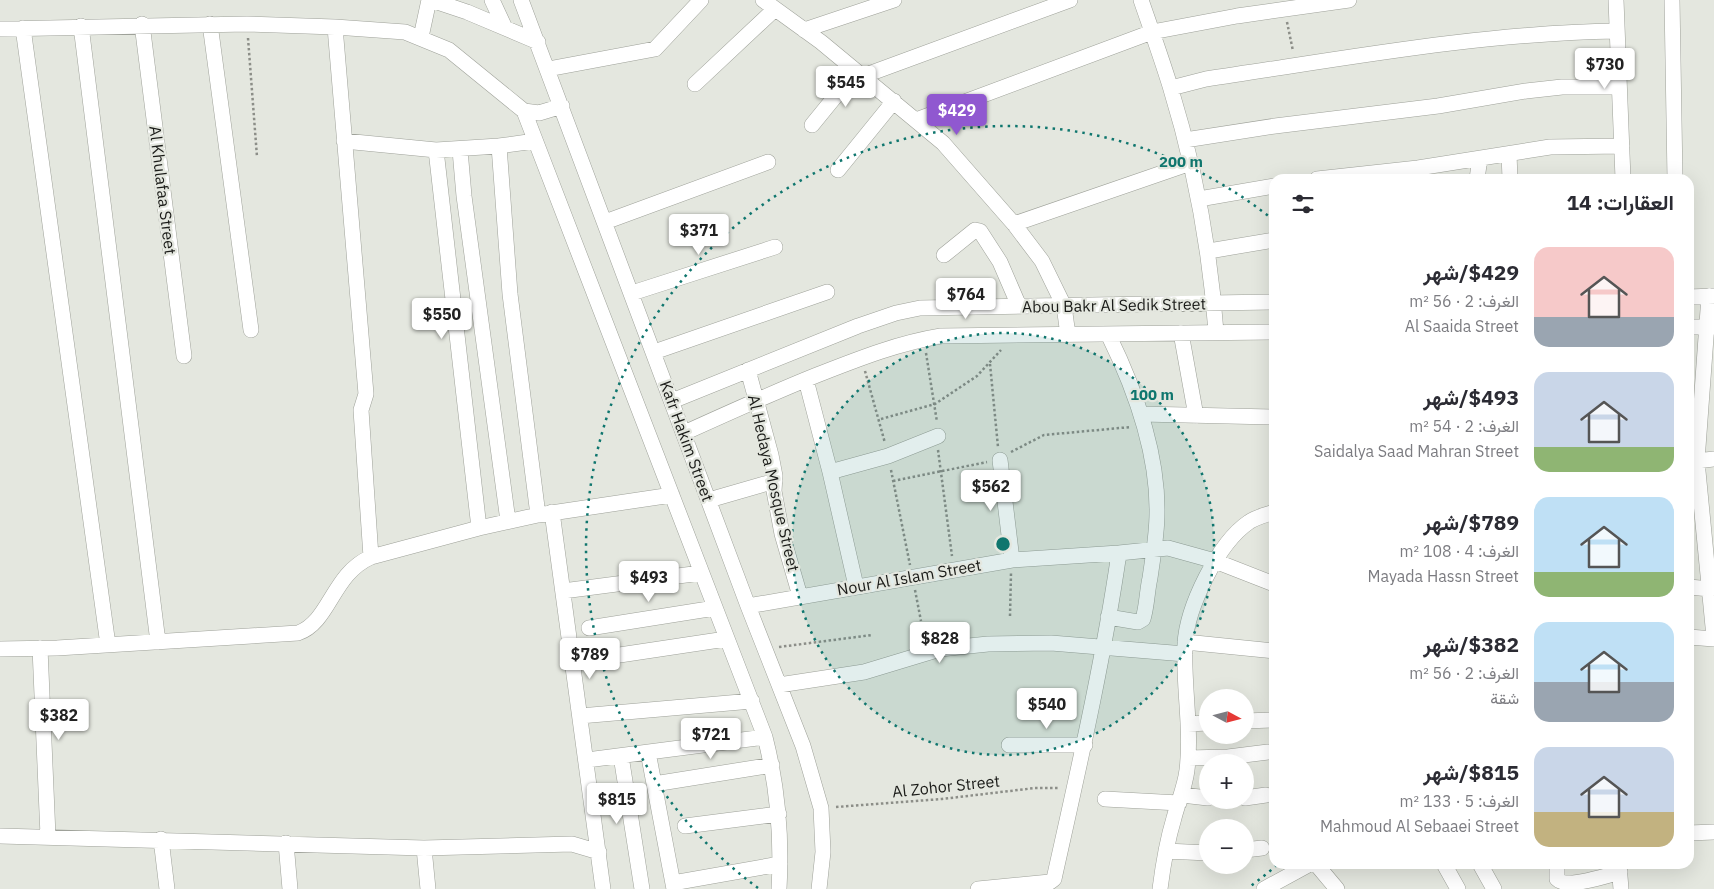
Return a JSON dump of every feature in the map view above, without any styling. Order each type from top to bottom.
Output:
[{"type":"street","points":[[421,37],[430,0],[538,42]]},
{"type":"street","points":[[492,0],[505,28]]},
{"type":"street","name":"Kafr Hakim Street","points":[[521,0],[748,606],[803,746],[820,808],[823,852],[819,889]]},
{"type":"street","points":[[548,69],[655,49],[701,0]]},
{"type":"street","points":[[804,30],[894,0]]},
{"type":"street","points":[[812,125],[860,74],[1070,0]]},
{"type":"street","points":[[1144,0],[1152,32],[1171,88],[1199,199],[1208,252],[1216,332]]},
{"type":"street","points":[[916,120],[1152,32],[1284,8],[1349,0]]},
{"type":"street","points":[[1616,0],[1623,174]]},
{"type":"street","points":[[1672,0],[1675,174]]},
{"type":"street","points":[[695,84],[769,4],[894,101],[943,143],[1014,224],[1042,261],[1064,306],[1068,335]]},
{"type":"street","points":[[0,28],[142,24],[247,24],[405,32],[450,50],[524,111],[539,113],[562,106]]},
{"type":"street","name":"Al Khulafaa Street","points":[[142,24],[184,356]]},
{"type":"street","points":[[210,24],[251,330]]},
{"type":"street","points":[[81,26],[158,642]]},
{"type":"street","points":[[335,27],[366,394],[361,410],[371,557]]},
{"type":"street","points":[[23,28],[108,646]]},
{"type":"street","points":[[1171,88],[1206,79],[1482,39],[1560,32],[1617,31]]},
{"type":"street","points":[[1185,140],[1275,126],[1438,106],[1526,91],[1562,87],[1620,87]]},
{"type":"street","points":[[838,170],[894,101]]},
{"type":"street","name":"Kafr Hakim Street","points":[[524,111],[765,737],[772,765],[779,814],[779,889]]},
{"type":"street","points":[[344,141],[436,150],[460,150],[535,141]]},
{"type":"street","points":[[1363,174],[1418,168],[1570,145],[1622,146]]},
{"type":"street","points":[[499,146],[510,294],[545,513],[563,591],[603,889]]},
{"type":"street","points":[[436,150],[479,528]]},
{"type":"street","points":[[460,150],[464,196],[508,521]]},
{"type":"street","points":[[1509,154],[1510,174]]},
{"type":"street","points":[[1478,174],[1480,158]]},
{"type":"street","points":[[605,222],[768,162]]},
{"type":"street","points":[[1014,224],[1191,163]]},
{"type":"street","points":[[1199,199],[1269,187]]},
{"type":"street","points":[[944,255],[975,230],[980,231],[1000,262],[1019,306]]},
{"type":"street","points":[[1208,252],[1269,241]]},
{"type":"street","points":[[632,294],[775,247]]},
{"type":"street","points":[[654,352],[827,292]]},
{"type":"street","points":[[1694,297],[1712,296],[1697,461],[1707,503],[1714,638],[1694,637]]},
{"type":"street","name":"Abou Bakr Al Sedik Street","points":[[672,401],[858,326],[896,313],[920,308],[1269,302]]},
{"type":"street","points":[[1694,327],[1710,327]]},
{"type":"street","name":"Abou Bakr Al Sedik Street","points":[[684,433],[756,400],[861,358],[924,339],[941,336],[1269,332]]},
{"type":"street","points":[[1181,333],[1196,416]]},
{"type":"street","points":[[1108,334],[1124,366],[1142,420],[1153,466],[1158,511],[1143,619],[1138,622],[1108,617]]},
{"type":"street","name":"Al Hedaya Mosque Street","points":[[748,370],[771,455],[775,481],[774,491],[782,534],[800,596]]},
{"type":"street","points":[[806,380],[830,472],[856,586]]},
{"type":"street","points":[[1142,420],[1196,416],[1269,417]]},
{"type":"street","points":[[830,472],[888,456],[938,436]]},
{"type":"street","points":[[1697,461],[1714,459]]},
{"type":"street","points":[[1000,460],[1012,560]]},
{"type":"street","points":[[709,500],[775,481]]},
{"type":"street","points":[[0,649],[108,646],[304,630],[315,622],[347,573],[361,561],[371,557],[479,528],[545,513],[672,496]]},
{"type":"street","points":[[1160,889],[1166,851],[1181,799],[1188,758],[1185,648],[1192,614],[1202,587],[1216,561],[1241,529],[1250,521],[1269,514]]},
{"type":"street","name":"Nour Al Islam Street","points":[[748,606],[1012,560],[1174,549],[1216,561],[1269,582]]},
{"type":"street","points":[[978,889],[1050,882],[1054,879],[1073,788],[1085,745],[1119,554]]},
{"type":"street","points":[[563,591],[701,573]]},
{"type":"street","points":[[1694,587],[1710,589]]},
{"type":"street","points":[[589,628],[714,608]]},
{"type":"street","points":[[573,662],[726,638]]},
{"type":"street","points":[[779,684],[864,672],[928,652],[953,648],[1051,643],[1103,648],[1269,651]]},
{"type":"street","points":[[40,648],[48,836]]},
{"type":"street","points":[[580,716],[752,701]]},
{"type":"street","points":[[1254,721],[1269,720]]},
{"type":"street","points":[[1188,724],[1199,723]]},
{"type":"street","points":[[587,760],[765,737]]},
{"type":"street","points":[[1009,745],[1085,745]]},
{"type":"street","points":[[648,752],[674,886],[724,882],[780,864]]},
{"type":"street","points":[[1188,758],[1228,757],[1268,752]]},
{"type":"street","points":[[621,756],[642,889]]},
{"type":"street","points":[[654,784],[772,765]]},
{"type":"street","points":[[1254,797],[1266,796]]},
{"type":"street","points":[[1105,799],[1199,798]]},
{"type":"street","points":[[685,826],[779,814]]},
{"type":"street","points":[[1694,833],[1714,832]]},
{"type":"street","points":[[0,836],[161,839],[424,848],[572,844],[599,852]]},
{"type":"street","points":[[161,839],[167,889]]},
{"type":"street","points":[[286,843],[290,889]]},
{"type":"street","points":[[424,848],[428,889]]},
{"type":"street","points":[[1254,849],[1262,848]]},
{"type":"street","points":[[1166,851],[1199,853]]},
{"type":"street","points":[[1264,889],[1301,869]]},
{"type":"street","points":[[1320,869],[1336,889]]},
{"type":"street","points":[[1447,869],[1458,889]]},
{"type":"street","points":[[1483,869],[1494,889]]},
{"type":"street","points":[[1557,869],[1557,879],[1562,883],[1575,884],[1616,869]]},
{"type":"street","points":[[1619,869],[1621,889]]},
{"type":"path","points":[[1284,8],[1297,66]]},
{"type":"path","points":[[247,24],[257,156]]},
{"type":"path","points":[[880,419],[935,404],[966,385],[990,364],[1016,334]]},
{"type":"path","points":[[924,339],[935,404],[939,471],[954,570]]},
{"type":"path","points":[[990,364],[1000,460]]},
{"type":"path","points":[[893,481],[1000,460],[1017,448],[1044,435],[1142,420]]},
{"type":"path","points":[[1010,616],[1012,560]]},
{"type":"path","points":[[912,576],[920,621]]},
{"type":"path","points":[[765,648],[872,635]]},
{"type":"path","name":"Al Zohor Street","points":[[820,808],[942,799],[1035,788],[1073,788]]}]
